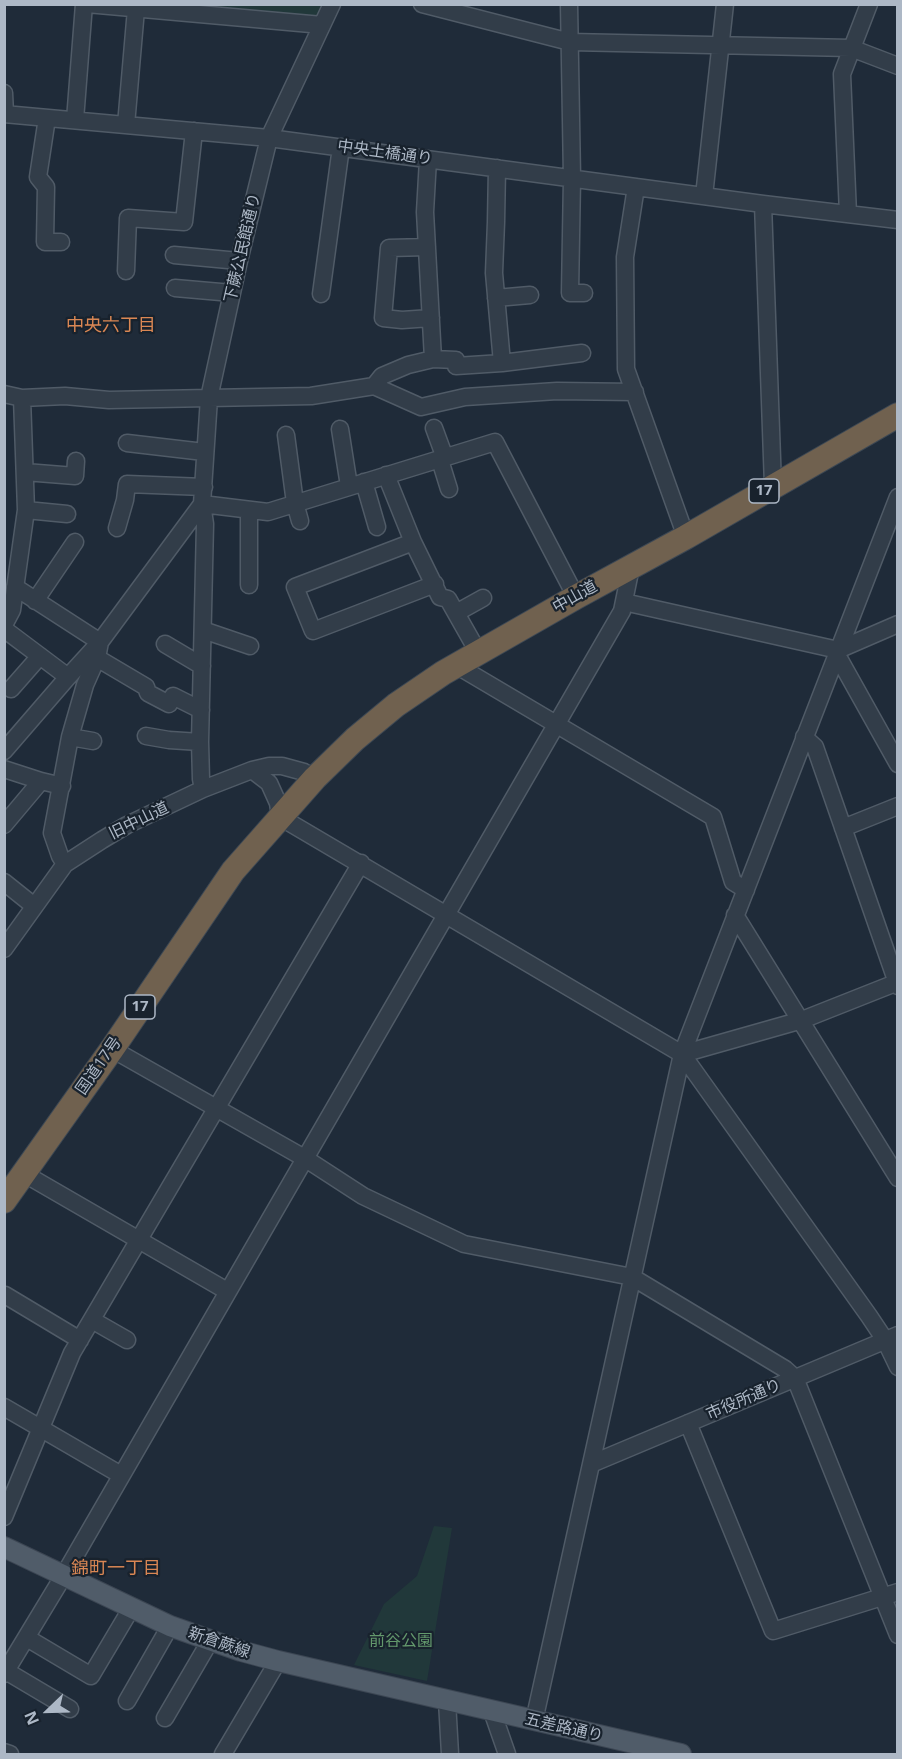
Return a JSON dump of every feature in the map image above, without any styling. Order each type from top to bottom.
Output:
[{"type":"highway","name":"中山道","points":[[280,817],[315,778],[356,739],[396,705],[456,665],[686,537],[897,415]]},
{"type":"highway","name":"国道17号","points":[[4,1201],[112,1049],[233,871],[280,817]]},
{"type":"main road","name":"新倉蕨線","points":[[4,1547],[170,1626],[210,1641],[278,1661],[447,1701]]},
{"type":"main road","name":"五差路通り","points":[[447,1701],[681,1755]]},
{"type":"street","name":"下蕨公民館通り","points":[[203,789],[200,742],[205,524],[203,496],[209,398],[269,138],[332,4]]},
{"type":"street","points":[[422,4],[570,42],[851,48],[897,66]]},
{"type":"street","points":[[569,4],[572,178],[570,293],[584,293]]},
{"type":"street","points":[[704,196],[725,4]]},
{"type":"street","points":[[848,214],[842,74],[869,4]]},
{"type":"street","points":[[75,120],[93,5],[322,25]]},
{"type":"street","points":[[126,125],[140,8]]},
{"type":"street","points":[[4,93],[5,114]]},
{"type":"street","name":"中央土橋通り","points":[[5,114],[269,138],[897,220]]},
{"type":"street","points":[[47,118],[38,177],[46,187],[45,242],[61,242]]},
{"type":"street","points":[[126,272],[128,218],[184,222],[194,131]]},
{"type":"street","points":[[321,294],[341,147]]},
{"type":"street","points":[[428,159],[425,212],[433,359]]},
{"type":"street","points":[[497,168],[494,273],[502,363]]},
{"type":"street","points":[[636,187],[625,257],[626,369],[686,537]]},
{"type":"street","points":[[763,204],[773,486]]},
{"type":"street","points":[[427,248],[388,248],[383,318],[402,320],[430,318]]},
{"type":"street","points":[[174,255],[239,261]]},
{"type":"street","points":[[175,288],[232,293]]},
{"type":"street","points":[[496,298],[530,295]]},
{"type":"street","points":[[374,386],[382,376],[408,365],[433,359],[456,360],[456,366],[582,353]]},
{"type":"street","points":[[4,394],[22,398],[65,396],[109,400],[311,396],[374,386],[422,406],[465,397],[557,392],[635,392]]},
{"type":"street","points":[[22,398],[26,510],[11,596],[12,610],[4,627],[68,677]]},
{"type":"street","points":[[434,428],[449,489]]},
{"type":"street","points":[[340,429],[356,484],[377,527]]},
{"type":"street","points":[[286,435],[295,503],[300,521]]},
{"type":"street","points":[[127,442],[204,452]]},
{"type":"street","points":[[117,528],[127,484],[203,496],[249,510],[268,512],[495,442],[576,597]]},
{"type":"street","points":[[25,472],[75,476],[76,461]]},
{"type":"street","points":[[386,475],[413,542],[441,597],[448,599],[478,652]]},
{"type":"street","points":[[65,864],[51,833],[70,737],[85,685],[99,650],[203,496]]},
{"type":"street","points":[[534,1721],[682,1054],[897,497]]},
{"type":"street","points":[[26,510],[67,514]]},
{"type":"street","points":[[249,510],[249,585]]},
{"type":"street","points":[[35,601],[75,542]]},
{"type":"street","points":[[413,542],[295,587],[313,631],[435,584]]},
{"type":"street","points":[[70,1709],[5,1673],[306,1159],[622,611],[631,567]]},
{"type":"street","points":[[11,596],[35,601],[146,687],[148,693],[169,704],[173,696],[201,710]]},
{"type":"street","points":[[456,613],[483,598]]},
{"type":"street","points":[[624,602],[838,652],[897,624]]},
{"type":"street","points":[[202,630],[250,646]]},
{"type":"street","points":[[165,644],[202,666]]},
{"type":"street","points":[[5,751],[68,677],[99,650]]},
{"type":"street","points":[[838,652],[897,764]]},
{"type":"street","points":[[11,689],[40,656]]},
{"type":"street","points":[[456,665],[713,817],[733,882],[746,890]]},
{"type":"street","points":[[147,736],[200,742]]},
{"type":"street","points":[[70,737],[93,741]]},
{"type":"street","points":[[682,1054],[802,1020],[897,983],[815,747],[804,737]]},
{"type":"street","name":"旧中山道","points":[[4,949],[65,864],[127,825],[203,789],[252,770],[282,766],[304,772],[315,778]]},
{"type":"street","points":[[4,769],[41,782],[62,786]]},
{"type":"street","points":[[252,770],[269,783],[278,803],[280,817],[682,1054],[891,1338],[897,1367]]},
{"type":"street","points":[[4,825],[41,782]]},
{"type":"street","points":[[843,828],[897,806]]},
{"type":"street","points":[[4,1517],[72,1353],[361,863]]},
{"type":"street","points":[[4,882],[34,906]]},
{"type":"street","points":[[735,915],[802,1020],[897,1178]]},
{"type":"street","points":[[112,1049],[306,1159],[363,1196],[464,1244],[632,1277],[785,1369],[795,1378],[890,1595],[897,1635]]},
{"type":"street","points":[[23,1173],[227,1291]]},
{"type":"street","points":[[5,1295],[80,1340]]},
{"type":"street","points":[[92,1320],[127,1340]]},
{"type":"street","name":"市役所通り","points":[[591,1464],[891,1338]]},
{"type":"street","points":[[4,1407],[121,1475]]},
{"type":"street","points":[[688,1423],[772,1631],[890,1595]]},
{"type":"street","points":[[27,1638],[91,1676],[132,1607]]},
{"type":"street","points":[[128,1701],[170,1626]]},
{"type":"street","points":[[165,1718],[210,1641]]},
{"type":"street","points":[[223,1755],[278,1661]]},
{"type":"street","points":[[447,1701],[450,1755]]},
{"type":"street","points":[[492,1711],[507,1755]]},
{"type":"street","points":[[4,1752],[9,1755]]},
{"type":"green space","points":[[143,5],[332,5],[322,25]]},
{"type":"green space","name":"前谷公園","points":[[434,1526],[452,1528],[427,1681],[354,1665],[384,1604],[417,1576]]},
{"type":"district","name":"中央六丁目","points":[[111,326]]},
{"type":"district","name":"錦町一丁目","points":[[116,1569]]}]
